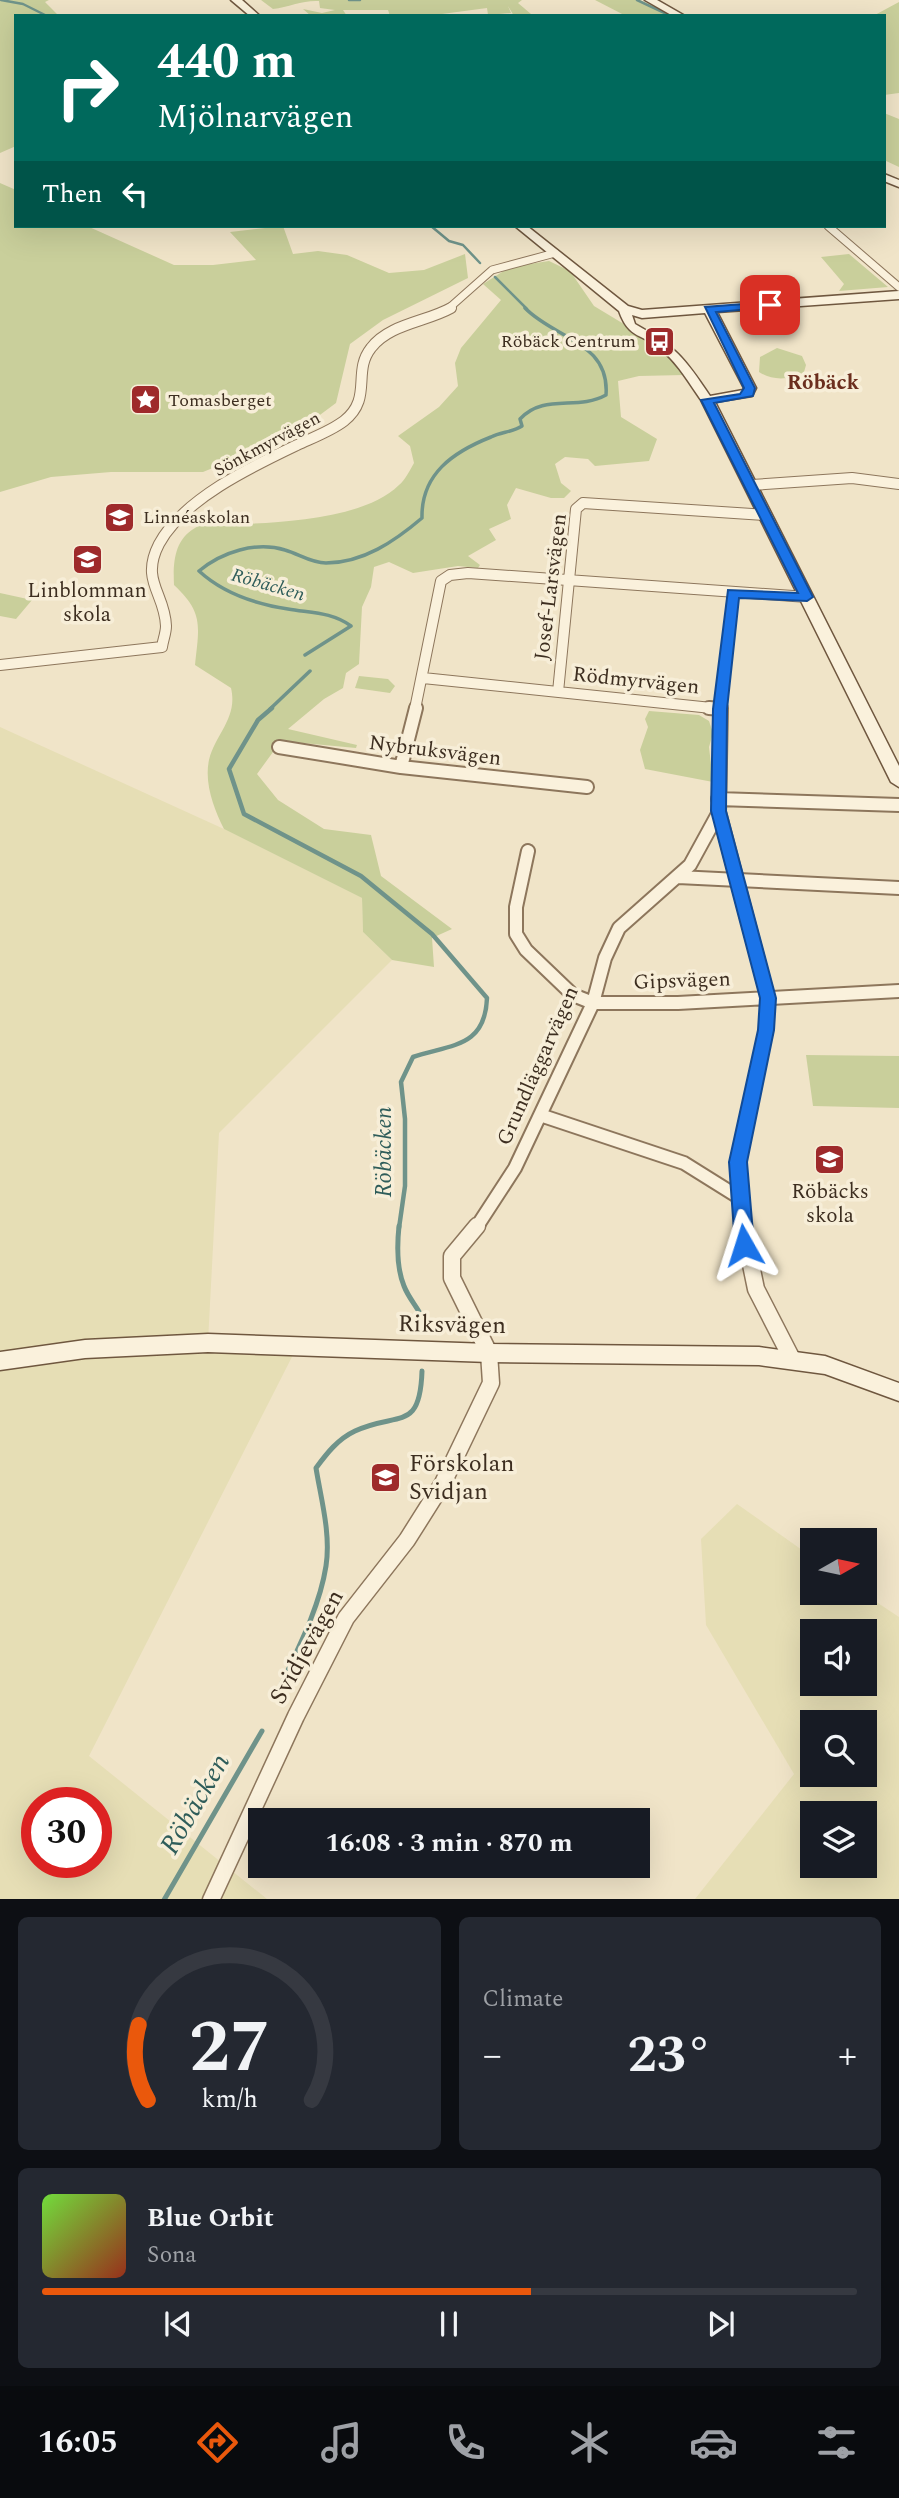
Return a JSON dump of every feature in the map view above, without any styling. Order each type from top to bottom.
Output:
[{"type":"street","points":[[236,0],[250,14]]},
{"type":"street","points":[[650,0],[677,14]]},
{"type":"street","points":[[523,228],[624,309],[642,314],[899,295]]},
{"type":"street","points":[[830,228],[899,287]]},
{"type":"street","name":"Sönkmyrvägen","points":[[0,665],[162,647],[166,625],[156,598],[151,567],[164,541],[185,515],[222,485],[353,414],[364,395],[364,362],[376,343],[457,304],[484,274],[555,253]]},
{"type":"street","points":[[624,309],[630,326],[659,341],[683,364],[707,400],[899,782]]},
{"type":"street","points":[[707,400],[742,397],[750,388],[709,309]]},
{"type":"street","points":[[752,485],[852,478],[899,484]]},
{"type":"street","name":"Josef-Larsvägen","points":[[558,692],[576,509],[583,503],[766,515]]},
{"type":"street","points":[[401,767],[423,678],[441,581],[460,573],[807,597]]},
{"type":"street","points":[[733,593],[720,709],[718,805],[768,998],[766,1030],[738,1162],[740,1198],[744,1245],[756,1289],[792,1359]]},
{"type":"street","name":"Rödmyrvägen","points":[[423,678],[720,709]]},
{"type":"street","name":"Nybruksvägen","points":[[279,747],[401,767],[587,787]]},
{"type":"street","points":[[718,805],[899,805]]},
{"type":"street","name":"Grundläggarvägen","points":[[489,1353],[452,1278],[452,1256],[475,1229],[515,1168],[593,1003],[605,958],[619,928],[678,877],[701,848],[718,805]]},
{"type":"street","points":[[528,851],[516,907],[516,934],[526,950],[573,995],[593,1003]]},
{"type":"street","points":[[678,877],[899,888]]},
{"type":"street","name":"Gipsvägen","points":[[593,1003],[678,1003],[899,991]]},
{"type":"street","points":[[540,1115],[684,1163],[740,1198]]},
{"type":"street","name":"Riksvägen","points":[[0,1361],[85,1349],[208,1343],[489,1353],[759,1356],[825,1365],[899,1392]]},
{"type":"street","name":"Svidjevägen","points":[[211,1899],[296,1716],[346,1618],[407,1540],[443,1483],[491,1383],[489,1353]]},
{"type":"shaded area","points":[[0,727],[224,829],[362,898],[363,932],[392,960],[219,1133],[208,1342],[297,1347],[89,1756],[267,1899],[0,1899]]},
{"type":"shaded area","points":[[737,1504],[800,1549],[800,1605],[877,1605],[877,1602],[899,1617],[899,1899],[695,1899],[794,1774],[706,1625],[701,1539]]},
{"type":"green space","points":[[0,0],[49,0],[45,2],[57,14],[14,14],[14,147],[0,153]]},
{"type":"green space","points":[[261,0],[522,0],[518,3],[531,14],[513,14],[508,6],[511,13],[500,14],[488,14],[487,8],[442,14],[389,14],[388,10],[343,10],[346,14],[309,14],[303,9],[322,13],[335,10],[320,8],[319,1],[273,9]]},
{"type":"green space","points":[[595,0],[640,0],[671,14],[622,14]]},
{"type":"green space","points":[[899,2],[899,93],[886,95],[886,14],[877,14]]},
{"type":"green space","points":[[886,114],[899,119],[899,167],[886,161]]},
{"type":"green space","points":[[0,183],[14,189],[14,228],[91,228],[174,265],[213,265],[256,260],[230,232],[265,228],[284,228],[293,254],[318,251],[347,255],[389,273],[424,270],[465,254],[468,278],[383,320],[350,344],[336,403],[301,429],[203,472],[111,472],[51,477],[0,492]]},
{"type":"green space","points":[[849,254],[888,287],[839,291],[844,284],[821,257]]},
{"type":"green space","points":[[549,261],[570,271],[594,306],[647,338],[648,345],[670,355],[684,375],[639,376],[618,381],[621,417],[657,439],[649,461],[595,466],[588,459],[565,457],[555,464],[561,483],[571,491],[564,498],[551,498],[516,488],[507,505],[511,519],[489,529],[496,540],[468,556],[480,565],[478,568],[458,566],[413,573],[389,562],[374,567],[371,587],[362,607],[359,664],[346,673],[343,688],[324,699],[288,729],[357,745],[356,748],[281,741],[257,774],[278,800],[324,829],[371,835],[381,876],[452,929],[432,938],[434,967],[392,960],[363,932],[362,898],[224,829],[211,796],[208,769],[212,750],[232,708],[231,688],[195,665],[197,621],[190,604],[174,585],[176,553],[188,533],[200,526],[282,522],[326,516],[367,505],[399,485],[414,463],[410,446],[398,436],[439,407],[458,386],[455,363],[461,348],[501,300],[483,284],[510,267]]},
{"type":"green space","points":[[777,348],[802,356],[806,365],[804,372],[782,378],[759,372],[760,357]]},
{"type":"green space","points":[[0,593],[32,600],[16,619],[0,616]]},
{"type":"green space","points":[[359,676],[388,679],[395,686],[390,693],[355,688]]},
{"type":"green space","points":[[649,711],[699,715],[709,721],[713,733],[709,747],[713,782],[645,769],[640,750],[648,727],[645,719]]},
{"type":"green space","points":[[806,1055],[899,1056],[899,1108],[813,1106]]},
{"type":"waterway","points":[[1,0],[23,4],[43,14]]},
{"type":"waterway","name":"Röbäcken","points":[[349,0],[360,0]]},
{"type":"waterway","name":"Röbäcken","points":[[637,0],[667,14]]},
{"type":"waterway","name":"Röbäcken","points":[[433,228],[449,241],[463,245],[480,263]]},
{"type":"waterway","name":"Röbäcken","points":[[495,277],[527,309]]},
{"type":"waterway","name":"Röbäcken","points":[[305,655],[351,626],[329,616],[252,601],[219,586],[199,571],[218,558],[251,548],[274,548],[326,563],[366,555],[401,535],[422,518],[427,489],[433,477],[452,458],[477,443],[522,426],[520,419],[529,411],[550,404],[595,400],[606,395],[605,377],[590,352],[525,308]]},
{"type":"waterway","name":"Röbäcken","points":[[270,709],[310,671]]},
{"type":"waterway","name":"Röbäcken","points":[[272,708],[258,720],[229,769],[244,814],[361,876],[432,934],[487,998],[485,1014],[473,1035],[453,1046],[413,1057],[401,1082],[405,1119],[405,1186],[399,1228]]},
{"type":"waterway","name":"Röbäcken","points":[[399,1226],[400,1272],[407,1292],[423,1318],[426,1330]]},
{"type":"waterway","name":"Röbäcken","points":[[275,1698],[298,1650],[323,1583],[327,1554],[326,1529],[316,1468],[333,1447],[349,1434],[370,1425],[404,1417],[411,1412],[417,1404],[422,1371]]},
{"type":"waterway","name":"Röbäcken","points":[[165,1899],[262,1731]]},
{"type":"place","name":"Röbäck Centrum","points":[[659,341]]},
{"type":"place","name":"Tomasberget","points":[[145,400]]},
{"type":"place","name":"Linnéaskolan","points":[[120,517]]},
{"type":"place","name":"Linblomman skola","points":[[87,559]]},
{"type":"place","name":"Röbäcks skola","points":[[830,1160]]},
{"type":"place","name":"Förskolan Svidjan","points":[[386,1478]]},
{"type":"district","name":"Röbäck","points":[[823,383]]},
{"type":"route","points":[[744,1245],[738,1162],[766,1030],[768,998],[719,811],[720,709],[733,593],[807,597],[707,400],[742,397],[750,388],[709,309],[770,305]]}]
